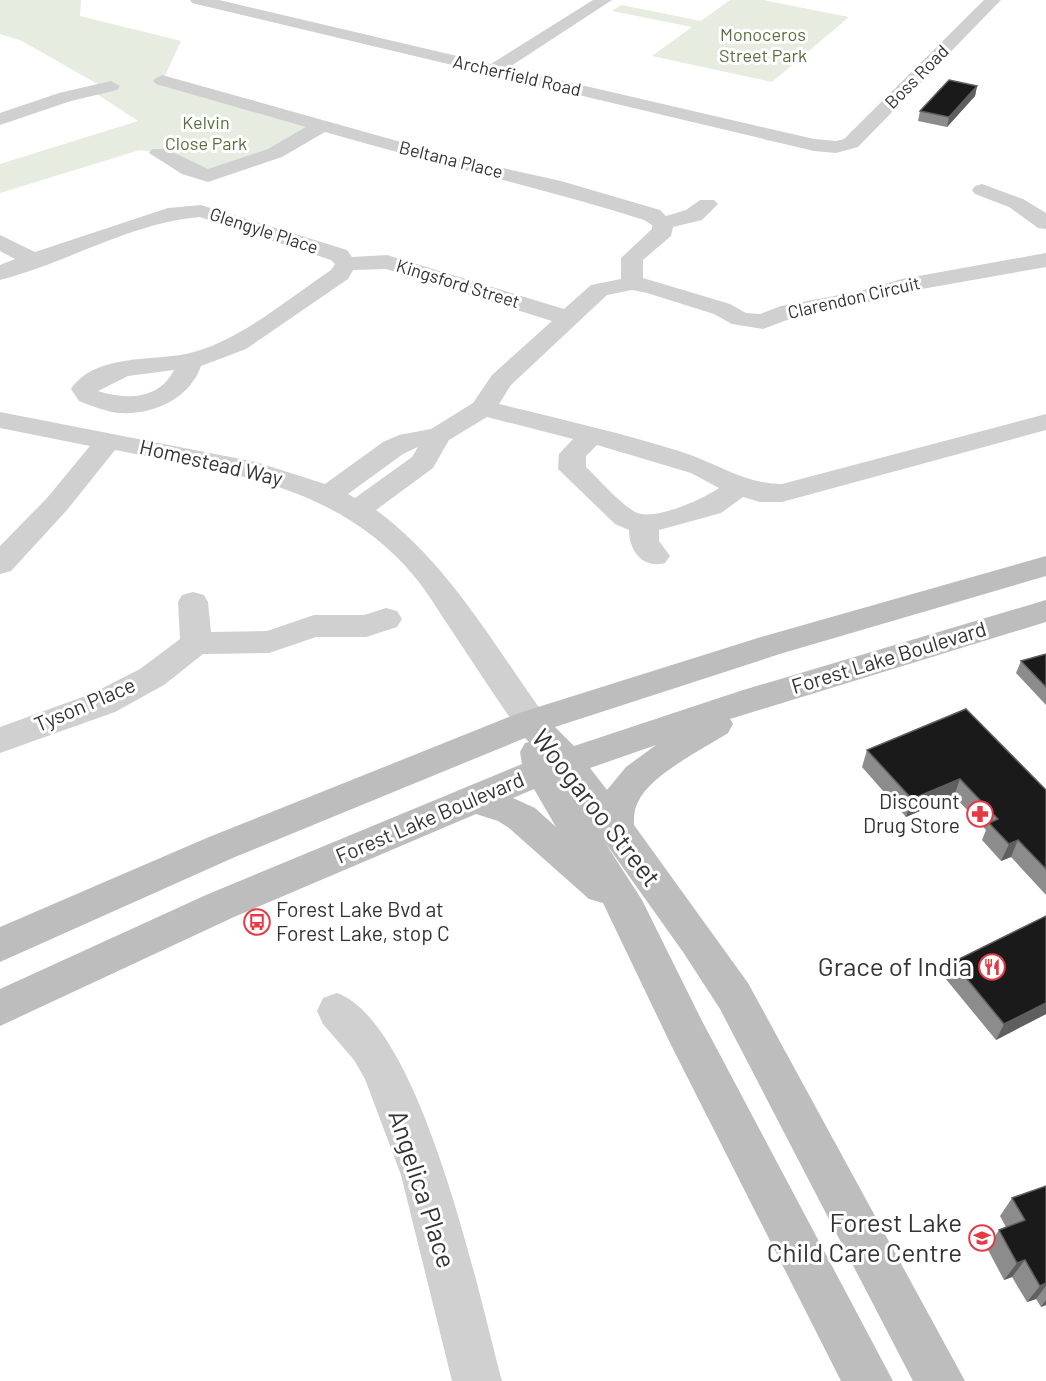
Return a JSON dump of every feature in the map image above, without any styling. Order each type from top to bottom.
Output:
[{"type":"main road","name":"Forest Lake Boulevard","points":[[0,945],[222,846],[531,722],[772,645],[1046,566]]},
{"type":"main road","name":"Forest Lake Boulevard","points":[[0,1008],[220,906],[554,767],[752,699],[1046,611]]},
{"type":"main road","points":[[615,830],[620,800],[630,786],[677,749],[752,699]]},
{"type":"main road","name":"Woogaroo Street","points":[[531,722],[628,911],[691,1041],[868,1381]]},
{"type":"main road","name":"Woogaroo Street","points":[[554,767],[615,830],[697,940],[734,996],[940,1381]]},
{"type":"main road","points":[[474,799],[511,811],[522,818],[628,911]]},
{"type":"street","name":"Archerfield Road","points":[[198,0],[492,71],[814,145],[836,147]]},
{"type":"street","points":[[492,71],[604,0]]},
{"type":"street","name":"Boss Road","points":[[836,147],[851,143],[993,0]]},
{"type":"street","name":"Beltana Place","points":[[162,80],[454,163],[554,185],[652,215],[662,223]]},
{"type":"street","points":[[0,119],[65,97],[111,86]]},
{"type":"street","points":[[220,112],[239,102]]},
{"type":"street","points":[[159,153],[189,170],[208,176],[275,153],[322,126]]},
{"type":"street","points":[[201,211],[208,176]]},
{"type":"street","points":[[982,190],[1016,203],[1046,223]]},
{"type":"street","points":[[328,495],[393,448],[408,441],[439,435],[483,408],[501,380],[599,290],[632,283],[632,258],[663,231],[662,223],[694,215],[706,204]]},
{"type":"street","name":"Glengyle Place","points":[[0,273],[70,246],[176,213],[201,211],[339,255],[346,264],[340,274],[237,344],[190,361]]},
{"type":"street","points":[[0,242],[33,260]]},
{"type":"street","name":"Clarendon Circuit","points":[[632,283],[722,309],[740,319],[763,322],[789,311],[863,297],[902,286],[1046,260]]},
{"type":"street","name":"Kingsford Street","points":[[346,264],[387,262],[568,318]]},
{"type":"street","points":[[483,408],[638,447],[701,467],[738,487],[760,494],[782,493],[1046,422]]},
{"type":"street","name":"Homestead Way","points":[[0,420],[256,470],[328,495],[357,510],[387,531],[424,569],[531,722]]},
{"type":"street","points":[[357,510],[423,462],[439,435]]},
{"type":"street","points":[[590,436],[573,454],[573,469],[626,518],[644,525],[711,507],[738,487]]},
{"type":"street","points":[[0,564],[57,504],[108,441]]},
{"type":"street","points":[[644,525],[644,543],[655,556]]},
{"type":"street","points":[[193,602],[196,643],[269,642],[314,626],[366,626],[386,619]]},
{"type":"street","name":"Tyson Place","points":[[0,740],[103,703],[152,677],[196,643]]},
{"type":"street","name":"Angelica Place","points":[[337,1011],[369,1047],[383,1070],[423,1176],[477,1381]]},
{"type":"green space","name":"Kelvin Close Park","points":[[0,0],[81,0],[80,16],[181,41],[163,80],[322,126],[208,176],[159,153],[140,150],[0,193],[0,164],[138,121],[97,94],[108,90],[22,41],[0,34]]},
{"type":"green space","name":"Monoceros Street Park","points":[[730,0],[763,0],[849,17],[772,82],[652,56],[692,27],[612,11],[621,5],[701,21]]},
{"type":"building","points":[[949,80],[977,86],[949,117],[920,111]]},
{"type":"building","points":[[1046,654],[1046,687],[1021,661]]},
{"type":"building","points":[[966,709],[1046,790],[1046,869],[1018,840],[1009,844],[989,823],[998,819],[960,779],[912,799],[867,750]]},
{"type":"building","points":[[1046,916],[1046,1003],[1004,1024],[953,962]]},
{"type":"building","points":[[1046,1186],[1046,1283],[1040,1286],[1025,1260],[1017,1263],[999,1230],[1025,1220],[1012,1198]]},
{"type":"place","name":"Discount Drug Store","points":[[980,814]]},
{"type":"place","name":"Forest Lake Bvd at Forest Lake, stop C","points":[[257,922]]},
{"type":"place","name":"Grace of India","points":[[992,967]]},
{"type":"place","name":"Forest Lake Child Care Centre","points":[[982,1238]]}]
